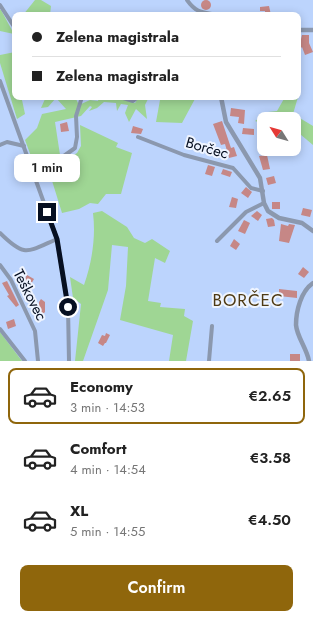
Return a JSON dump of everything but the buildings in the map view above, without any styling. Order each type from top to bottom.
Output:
[{"type":"street","points":[[187,0],[193,8],[203,12]]},
{"type":"street","points":[[0,5],[12,23]]},
{"type":"street","points":[[301,30],[313,30]]},
{"type":"street","points":[[0,81],[57,239],[68,307],[69,361]]},
{"type":"street","points":[[32,170],[60,158],[75,148],[77,137],[76,116],[81,100]]},
{"type":"street","name":"Borčec","points":[[222,100],[226,122],[260,178],[264,204]]},
{"type":"street","name":"Borčec","points":[[138,137],[184,155],[233,168],[251,188],[263,191]]},
{"type":"street","points":[[0,145],[7,142],[24,146]]},
{"type":"street","points":[[217,242],[246,212],[264,204],[268,211],[279,218],[302,223],[313,231]]},
{"type":"street","points":[[0,233],[14,247],[22,251],[30,251],[57,239]]},
{"type":"street","name":"Teškovec","points":[[0,264],[11,280],[35,330],[38,361]]},
{"type":"street","points":[[309,361],[296,326],[304,293],[307,287],[313,283]]},
{"type":"street","points":[[209,361],[212,326]]},
{"type":"street","points":[[0,329],[24,361]]},
{"type":"green space","points":[[35,0],[41,0],[51,6],[50,12],[25,12]]},
{"type":"green space","points":[[1,10],[12,30],[12,34],[0,31]]},
{"type":"green space","points":[[12,53],[12,100],[22,100],[25,114],[17,119],[0,63],[0,55]]},
{"type":"green space","points":[[45,100],[54,100],[48,107],[41,108]]},
{"type":"green space","points":[[58,100],[76,100],[79,105],[90,100],[124,100],[135,103],[137,100],[148,100],[145,105],[147,119],[136,109],[129,122],[125,113],[128,105],[121,104],[117,111],[116,103],[104,102],[97,108],[89,111],[92,107],[90,106],[81,116],[55,122],[60,155],[35,167],[25,140],[37,128],[42,114],[66,109]]},
{"type":"green space","points":[[160,100],[194,100],[182,123],[156,122]]},
{"type":"green space","points":[[283,100],[297,100],[294,112],[268,112],[277,111]]},
{"type":"green space","points":[[301,119],[313,126],[313,145],[301,135]]},
{"type":"green space","points":[[80,125],[118,143],[116,147],[132,153],[121,194],[106,194],[98,204],[90,203],[79,209],[62,213],[49,171],[77,153],[81,146]]},
{"type":"green space","points":[[102,211],[127,227],[134,238],[145,243],[152,239],[170,251],[165,263],[155,258],[148,301],[161,303],[160,307],[185,309],[184,316],[193,321],[186,361],[169,361],[173,335],[120,320],[126,286],[128,247],[112,245],[108,290],[83,361],[75,361],[81,304],[73,298],[70,277],[84,285],[93,249],[93,213]]},
{"type":"green space","points":[[0,332],[22,361],[0,361]]},
{"type":"district","name":"BORČEC","points":[[248,300]]},
{"type":"route","points":[[47,212],[57,239],[64,274],[68,307]]}]
